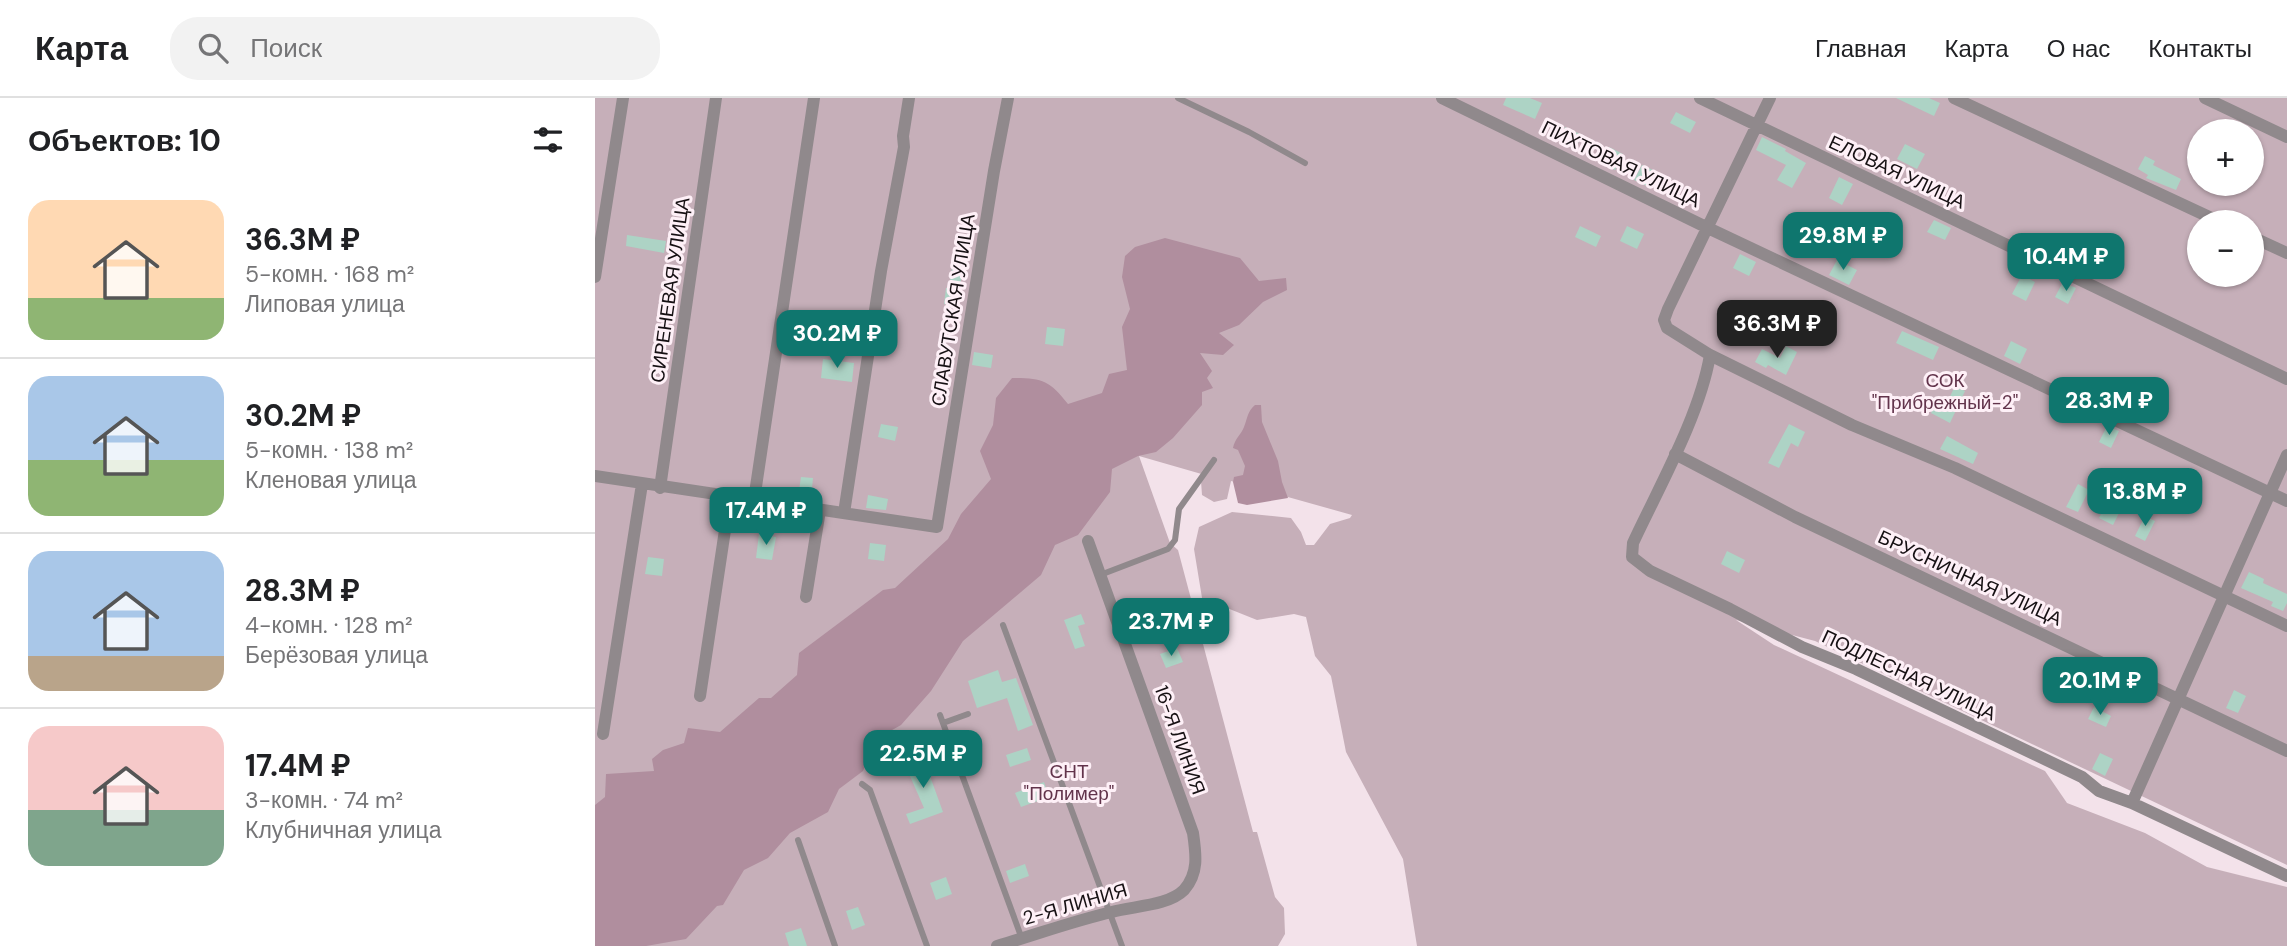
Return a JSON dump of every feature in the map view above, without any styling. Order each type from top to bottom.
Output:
[{"type":"street","points":[[595,277],[624,98]]},
{"type":"street","name":"СИРЕНЕВАЯ УЛИЦА","points":[[660,488],[716,98]]},
{"type":"street","points":[[754,500],[814,98]]},
{"type":"street","points":[[595,476],[660,488],[844,513],[881,271],[904,148],[903,136],[909,98]]},
{"type":"street","name":"СЛАВУТСКАЯ УЛИЦА","points":[[844,513],[937,527],[1008,98]]},
{"type":"street","name":"ПИХТОВАЯ УЛИЦА","points":[[1442,98],[1708,228],[2287,501]]},
{"type":"street","name":"ЕЛОВАЯ УЛИЦА","points":[[1700,98],[2287,379]]},
{"type":"street","points":[[1770,98],[1668,309],[1664,320],[1667,328],[1710,355],[1852,425],[1955,468],[2287,626]]},
{"type":"street","points":[[1954,98],[2194,210]]},
{"type":"street","points":[[2205,98],[2287,136]]},
{"type":"street","points":[[2264,242],[2287,253]]},
{"type":"street","points":[[1675,453],[1706,377],[1710,355]]},
{"type":"street","name":"ПОДЛЕСНАЯ УЛИЦА","points":[[1675,453],[1633,543],[1632,557],[1650,571],[1802,647],[1856,669],[2082,778],[2099,791],[2132,803],[2287,876]]},
{"type":"street","name":"БРУСНИЧНАЯ УЛИЦА","points":[[1675,453],[1795,517],[2287,751]]},
{"type":"street","points":[[2132,803],[2287,455]]},
{"type":"street","points":[[603,734],[642,484]]},
{"type":"street","points":[[700,696],[730,497]]},
{"type":"street","points":[[806,597],[820,510]]},
{"type":"street","name":"16-Я ЛИНИЯ","points":[[1088,541],[1193,833],[1196,860],[1192,879],[1182,892],[1163,901]]},
{"type":"street","name":"2-Я ЛИНИЯ","points":[[997,946],[1111,912],[1163,901]]},
{"type":"lane","points":[[1178,98],[1305,163]]},
{"type":"lane","points":[[1100,575],[1168,549],[1175,540],[1179,509],[1214,460]]},
{"type":"lane","points":[[1003,625],[1122,946]]},
{"type":"lane","points":[[943,723],[968,714]]},
{"type":"lane","points":[[940,715],[1022,939]]},
{"type":"lane","points":[[862,784],[870,790],[927,946]]},
{"type":"lane","points":[[798,840],[835,946]]},
{"type":"green space","points":[[595,98],[2287,98],[2287,865],[1815,641],[1736,620],[1774,645],[2045,771],[2067,803],[2145,833],[2207,867],[2287,887],[2287,946],[1417,946],[1403,859],[1346,752],[1331,676],[1315,656],[1306,617],[1294,614],[1257,620],[1227,608],[1204,610],[1194,549],[1199,527],[1232,512],[1291,518],[1306,545],[1314,545],[1330,524],[1352,515],[1231,481],[1227,499],[1214,502],[1202,495],[1201,481],[1205,475],[1139,456],[1170,543],[1178,550],[1253,832],[1257,832],[1275,897],[1284,908],[1285,934],[1278,946],[595,946]]},
{"type":"shaded area","points":[[1165,238],[1240,258],[1259,281],[1286,278],[1287,290],[1263,302],[1239,325],[1219,333],[1234,345],[1223,355],[1200,353],[1212,371],[1207,378],[1213,388],[1202,392],[1202,405],[1173,438],[1156,452],[1138,456],[1112,469],[1110,492],[1078,535],[1055,545],[1041,575],[963,641],[931,691],[901,725],[878,738],[863,771],[839,789],[828,812],[790,833],[768,858],[744,870],[723,905],[717,906],[686,939],[646,946],[595,946],[595,805],[605,797],[606,774],[654,771],[652,759],[663,750],[684,743],[688,728],[720,732],[759,698],[771,698],[797,675],[799,653],[883,590],[895,588],[948,539],[961,514],[991,479],[980,451],[993,425],[996,398],[1012,378],[1044,382],[1068,404],[1102,393],[1109,374],[1127,370],[1122,327],[1130,309],[1122,277],[1125,256],[1135,247]]},
{"type":"shaded area","points":[[1255,405],[1261,405],[1262,422],[1278,461],[1288,498],[1247,505],[1238,503],[1233,482],[1234,477],[1243,475],[1245,466],[1238,450],[1233,448],[1249,412]]},
{"type":"building","points":[[1506,98],[1530,98],[1542,103],[1535,119],[1503,105]]},
{"type":"building","points":[[1896,98],[1929,98],[1940,103],[1934,116]]},
{"type":"building","points":[[1676,112],[1696,122],[1690,133],[1670,123]]},
{"type":"building","points":[[1565,127],[1582,135],[1575,149],[1559,141]]},
{"type":"building","points":[[1762,137],[1806,163],[1792,188],[1777,180],[1786,165],[1756,150]]},
{"type":"building","points":[[1905,144],[1925,154],[1917,169],[1897,159]]},
{"type":"building","points":[[1609,147],[1623,154],[1615,170],[1601,163]]},
{"type":"building","points":[[2145,156],[2155,161],[2153,165],[2181,179],[2176,190],[2146,178],[2148,175],[2138,169]]},
{"type":"building","points":[[1642,165],[1655,171],[1647,186],[1634,180]]},
{"type":"building","points":[[1839,177],[1853,184],[1842,205],[1829,198]]},
{"type":"building","points":[[1934,220],[1951,228],[1945,240],[1927,232]]},
{"type":"building","points":[[1828,225],[1842,233],[1835,247],[1820,240]]},
{"type":"building","points":[[1580,226],[1601,236],[1596,247],[1575,237]]},
{"type":"building","points":[[1627,226],[1644,234],[1637,249],[1620,241]]},
{"type":"building","points":[[627,235],[666,241],[664,253],[626,246]]},
{"type":"building","points":[[1740,254],[1756,262],[1749,276],[1733,268]]},
{"type":"building","points":[[1837,260],[1857,270],[1849,285],[1829,275]]},
{"type":"building","points":[[953,261],[963,262],[958,306],[944,304]]},
{"type":"building","points":[[2022,275],[2035,282],[2026,301],[2012,294]]},
{"type":"building","points":[[2063,282],[2076,288],[2068,304],[2055,297]]},
{"type":"building","points":[[1047,327],[1065,329],[1063,346],[1045,344]]},
{"type":"building","points":[[1902,331],[1939,347],[1933,360],[1896,343]]},
{"type":"building","points":[[787,336],[816,340],[814,353],[785,349]]},
{"type":"building","points":[[2011,341],[2027,349],[2020,364],[2004,356]]},
{"type":"building","points":[[1786,346],[1797,352],[1786,375],[1768,365],[1766,368],[1755,362],[1762,349],[1780,358]]},
{"type":"building","points":[[974,352],[993,355],[991,368],[972,365]]},
{"type":"building","points":[[823,359],[854,363],[852,382],[821,378]]},
{"type":"building","points":[[1955,386],[1965,391],[1950,423],[1931,413],[1936,402],[1945,407]]},
{"type":"building","points":[[881,424],[898,427],[895,441],[878,437]]},
{"type":"building","points":[[1789,424],[1805,432],[1798,447],[1791,443],[1779,468],[1768,463]]},
{"type":"building","points":[[2107,426],[2119,431],[2111,448],[2099,442]]},
{"type":"building","points":[[1947,436],[1978,453],[1973,464],[1940,449]]},
{"type":"building","points":[[801,477],[813,478],[811,499],[798,497]]},
{"type":"building","points":[[2078,484],[2089,490],[2078,512],[2066,507]]},
{"type":"building","points":[[868,495],[888,499],[886,510],[866,508]]},
{"type":"building","points":[[2106,504],[2120,511],[2113,525],[2099,518]]},
{"type":"building","points":[[2145,516],[2155,521],[2145,541],[2135,536]]},
{"type":"building","points":[[759,534],[776,537],[772,560],[756,558]]},
{"type":"building","points":[[870,543],[886,545],[884,561],[868,559]]},
{"type":"building","points":[[1727,551],[1745,560],[1739,573],[1721,564]]},
{"type":"building","points":[[648,557],[664,559],[662,576],[645,574]]},
{"type":"building","points":[[2249,572],[2264,579],[2263,583],[2287,594],[2283,611],[2271,606],[2273,602],[2241,588]]},
{"type":"building","points":[[1081,614],[1085,624],[1078,626],[1085,646],[1075,649],[1064,620]]},
{"type":"building","points":[[1177,648],[1183,662],[1166,668],[1160,654]]},
{"type":"building","points":[[998,670],[1002,682],[1016,678],[1033,725],[1018,731],[1007,698],[977,708],[968,681]]},
{"type":"building","points":[[2234,690],[2246,696],[2238,713],[2226,708]]},
{"type":"building","points":[[2094,707],[2111,716],[2106,727],[2088,719]]},
{"type":"building","points":[[1027,748],[1031,760],[1010,767],[1006,755]]},
{"type":"building","points":[[2100,753],[2113,759],[2105,776],[2092,769]]},
{"type":"building","points":[[922,754],[943,812],[910,824],[906,814],[924,808],[903,760]]},
{"type":"building","points":[[1044,782],[1049,797],[1021,807],[1015,793]]},
{"type":"building","points":[[1025,864],[1029,876],[1010,883],[1006,871]]},
{"type":"building","points":[[946,877],[952,894],[936,900],[930,883]]},
{"type":"building","points":[[858,907],[865,925],[852,930],[846,911]]},
{"type":"building","points":[[801,928],[807,946],[789,946],[785,933]]},
{"type":"park label","name":"СОК \"Прибрежный-2\"","points":[[1945,391]]},
{"type":"park label","name":"СНТ \"Полимер\"","points":[[1069,782]]}]
